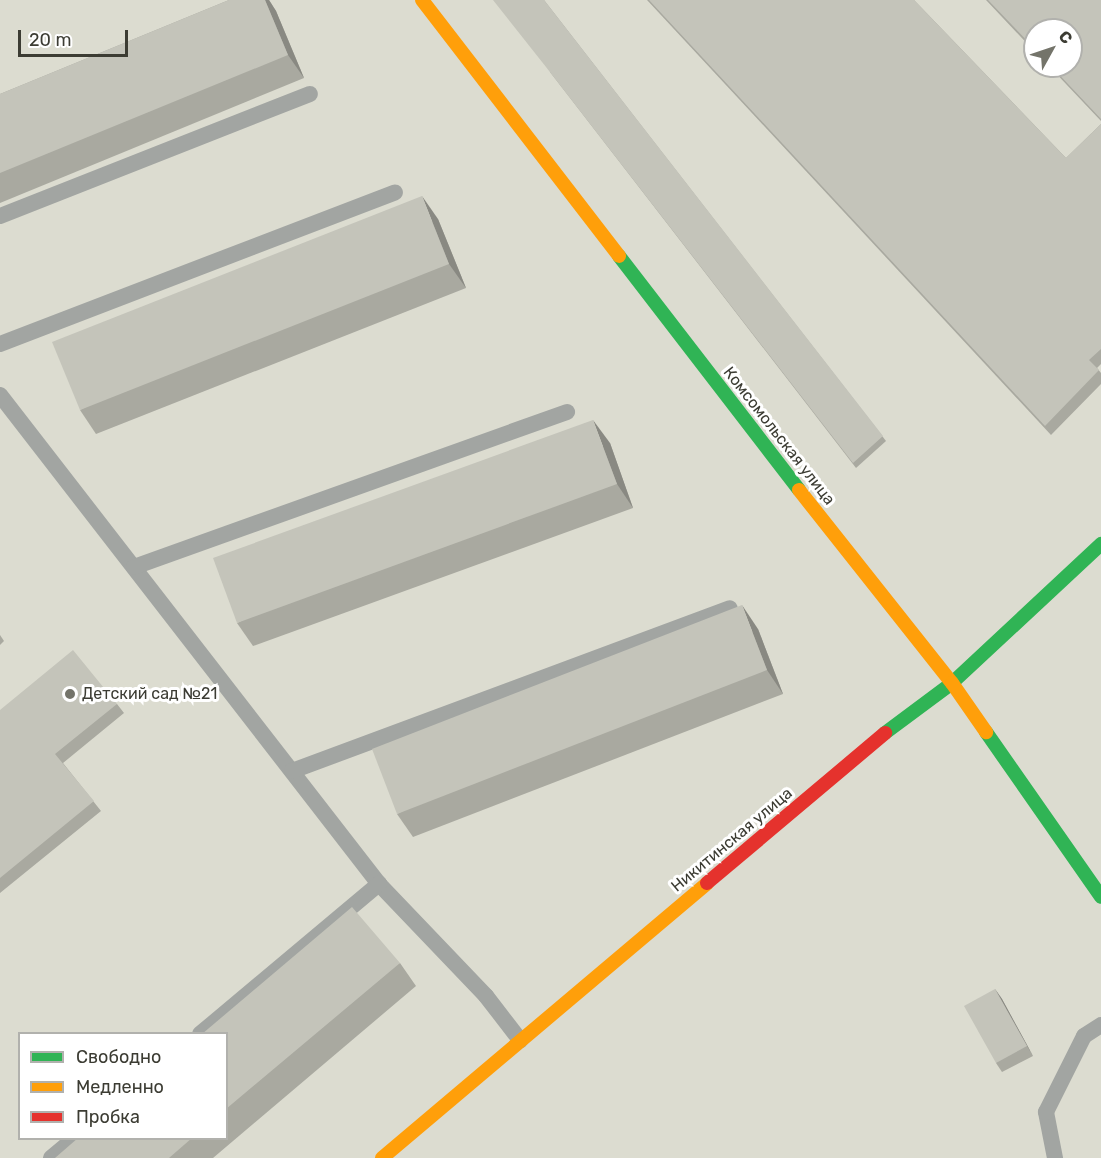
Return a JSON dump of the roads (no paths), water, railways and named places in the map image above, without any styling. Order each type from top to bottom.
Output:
[{"type":"street","name":"Комсомольская улица","points":[[422,0],[888,605],[952,683],[1101,897]]},
{"type":"street","name":"Никитинская улица","points":[[382,1158],[878,738],[952,683],[1101,544]]},
{"type":"lane","points":[[0,216],[310,94]]},
{"type":"lane","points":[[0,344],[395,192]]},
{"type":"lane","points":[[0,395],[379,884],[486,996],[520,1040]]},
{"type":"lane","points":[[134,567],[567,412]]},
{"type":"lane","points":[[292,771],[730,608]]},
{"type":"lane","points":[[202,1032],[379,884]]},
{"type":"lane","points":[[1055,1158],[1046,1112],[1083,1036],[1101,1025]]},
{"type":"lane","points":[[51,1158],[73,1140]]},
{"type":"place","name":"Детский сад №21","points":[[70,694]]}]
